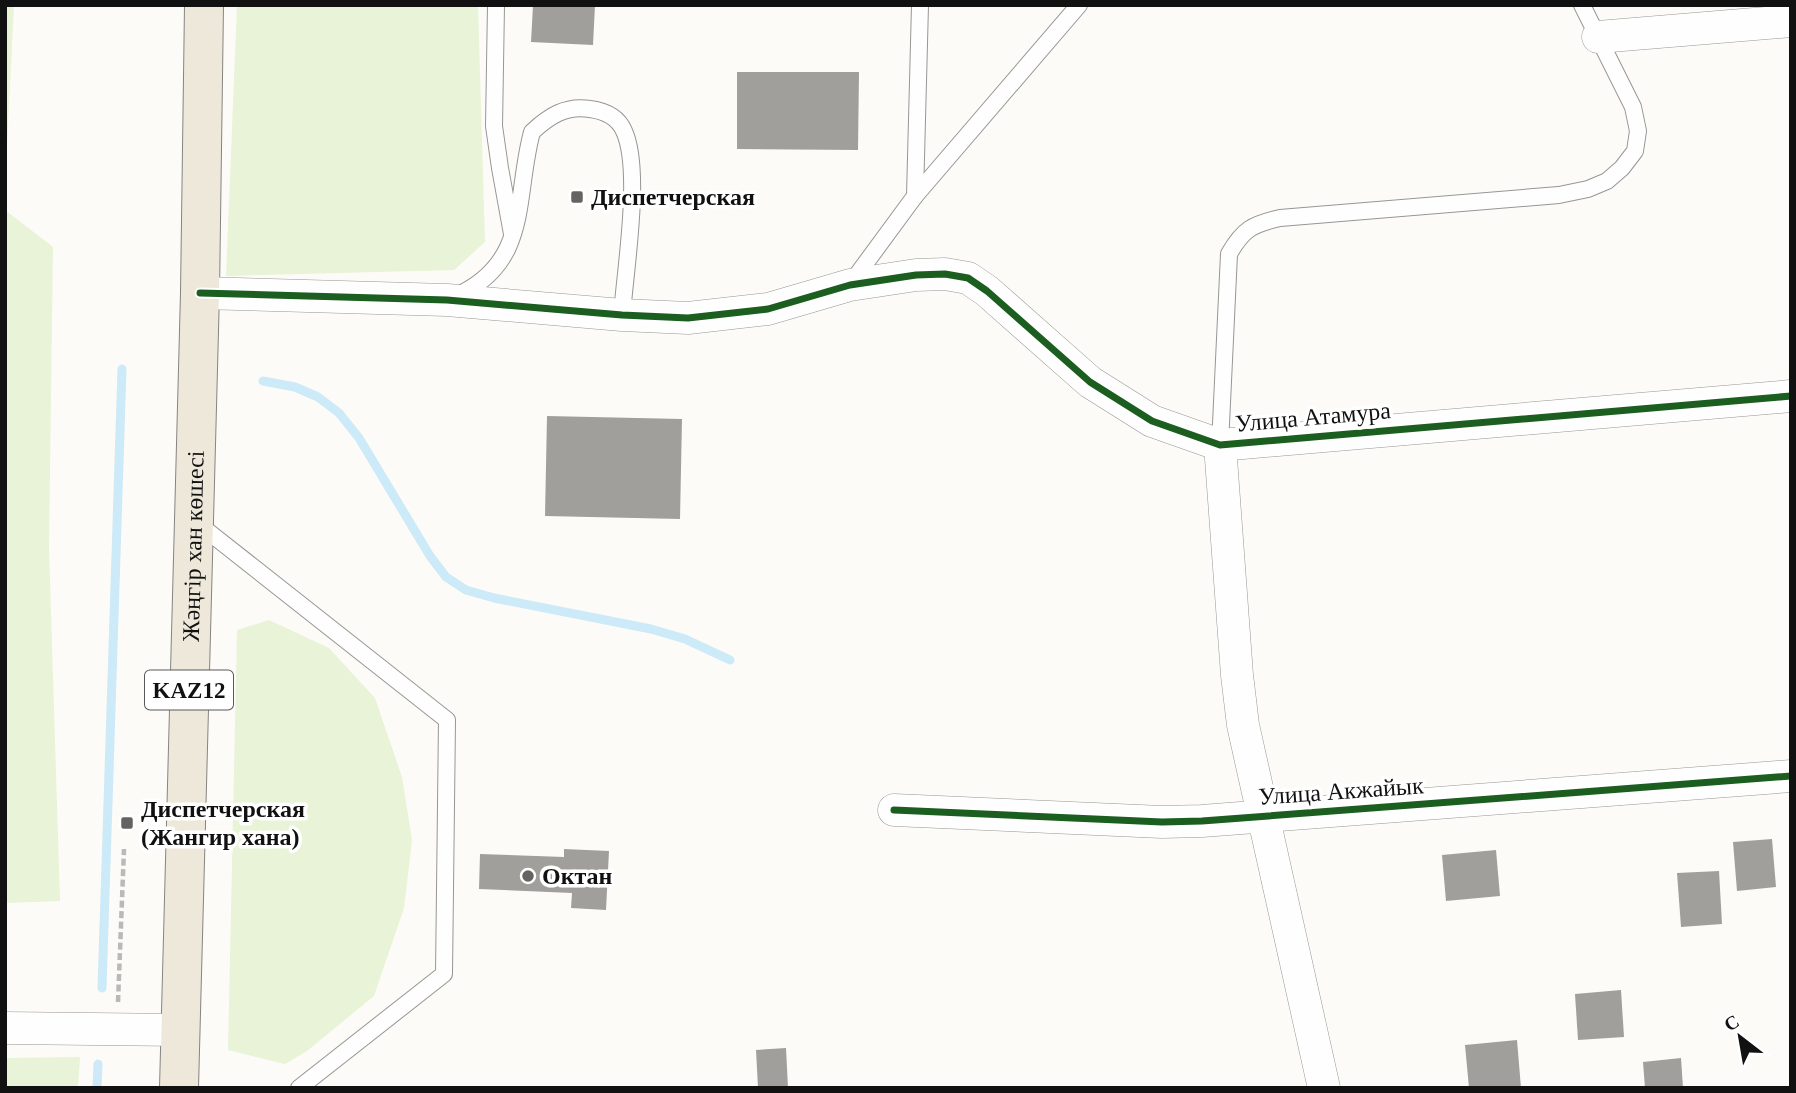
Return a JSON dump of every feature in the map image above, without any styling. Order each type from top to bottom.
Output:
[{"type":"main road","name":"Жәңгір хан көшесі","points":[[179,1088],[200,293],[204,5]]},
{"type":"street","points":[[1598,37],[1791,21]]},
{"type":"street","name":"Улица Атамура","points":[[200,293],[447,300],[688,318],[768,309],[850,285],[916,275],[945,274],[968,278],[987,291],[1090,382],[1152,421],[1220,444],[1791,396]]},
{"type":"street","points":[[1220,444],[1243,725],[1324,1088]]},
{"type":"street","name":"Улица Акжайык","points":[[894,810],[1162,822],[1791,776]]},
{"type":"street","points":[[5,1028],[180,1030]]},
{"type":"lane","points":[[496,5],[495,126],[513,236]]},
{"type":"lane","points":[[915,196],[920,5]]},
{"type":"lane","points":[[850,285],[915,196],[1079,5]]},
{"type":"lane","points":[[1220,444],[1229,254],[1238,238],[1256,223],[1280,218],[1559,195],[1588,189],[1607,181],[1622,168],[1635,151],[1638,131],[1633,107],[1582,5]]},
{"type":"lane","points":[[447,300],[473,288],[490,275],[503,257],[519,214],[533,132],[556,112],[579,107],[601,110],[614,117],[624,129],[630,151],[632,178],[622,315]]},
{"type":"lane","points":[[193,520],[447,720],[443,974],[299,1088]]},
{"type":"path","points":[[118,1012],[124,849]]},
{"type":"green space","points":[[237,5],[478,5],[485,242],[454,270],[226,276]]},
{"type":"green space","points":[[5,6],[14,6],[5,186]]},
{"type":"green space","points":[[5,210],[53,247],[49,548],[60,901],[5,903]]},
{"type":"green space","points":[[269,620],[329,648],[375,698],[402,777],[412,840],[404,908],[374,996],[307,1051],[285,1064],[228,1050],[237,630]]},
{"type":"green space","points":[[80,1057],[78,1088],[5,1088],[5,1058]]},
{"type":"building","points":[[533,5],[595,5],[593,45],[531,42]]},
{"type":"building","points":[[737,72],[859,72],[858,150],[737,149]]},
{"type":"building","points":[[547,416],[682,419],[680,519],[545,516]]},
{"type":"building","points":[[1772,839],[1776,887],[1737,891],[1733,842]]},
{"type":"building","points":[[564,849],[609,851],[606,910],[571,908],[572,893],[479,889],[480,854],[564,857]]},
{"type":"building","points":[[1496,850],[1500,896],[1446,901],[1442,855]]},
{"type":"building","points":[[1719,871],[1722,924],[1681,927],[1677,873]]},
{"type":"building","points":[[1621,990],[1624,1037],[1578,1040],[1575,994]]},
{"type":"building","points":[[1517,1040],[1521,1088],[1469,1088],[1465,1045]]},
{"type":"building","points":[[786,1048],[788,1088],[758,1088],[756,1050]]},
{"type":"building","points":[[1681,1058],[1683,1088],[1645,1088],[1643,1062]]},
{"type":"waterway","points":[[102,988],[122,369]]},
{"type":"waterway","points":[[263,381],[295,387],[318,397],[339,413],[359,438],[430,556],[446,577],[466,590],[651,629],[685,639],[730,660]]},
{"type":"waterway","points":[[97,1088],[98,1064]]},
{"type":"cycle path","points":[[200,293],[447,300],[688,318],[768,309],[850,285],[916,275],[945,274],[968,278],[987,291],[1090,382],[1152,421],[1220,445],[1791,396]]},
{"type":"cycle path","points":[[894,810],[1162,822],[1202,821],[1791,776]]},
{"type":"place","name":"Диспетчерская","points":[[577,197]]},
{"type":"place","name":"Диспетчерская (Жангир хана)","points":[[127,823]]},
{"type":"place","name":"Октан","points":[[528,876]]}]
